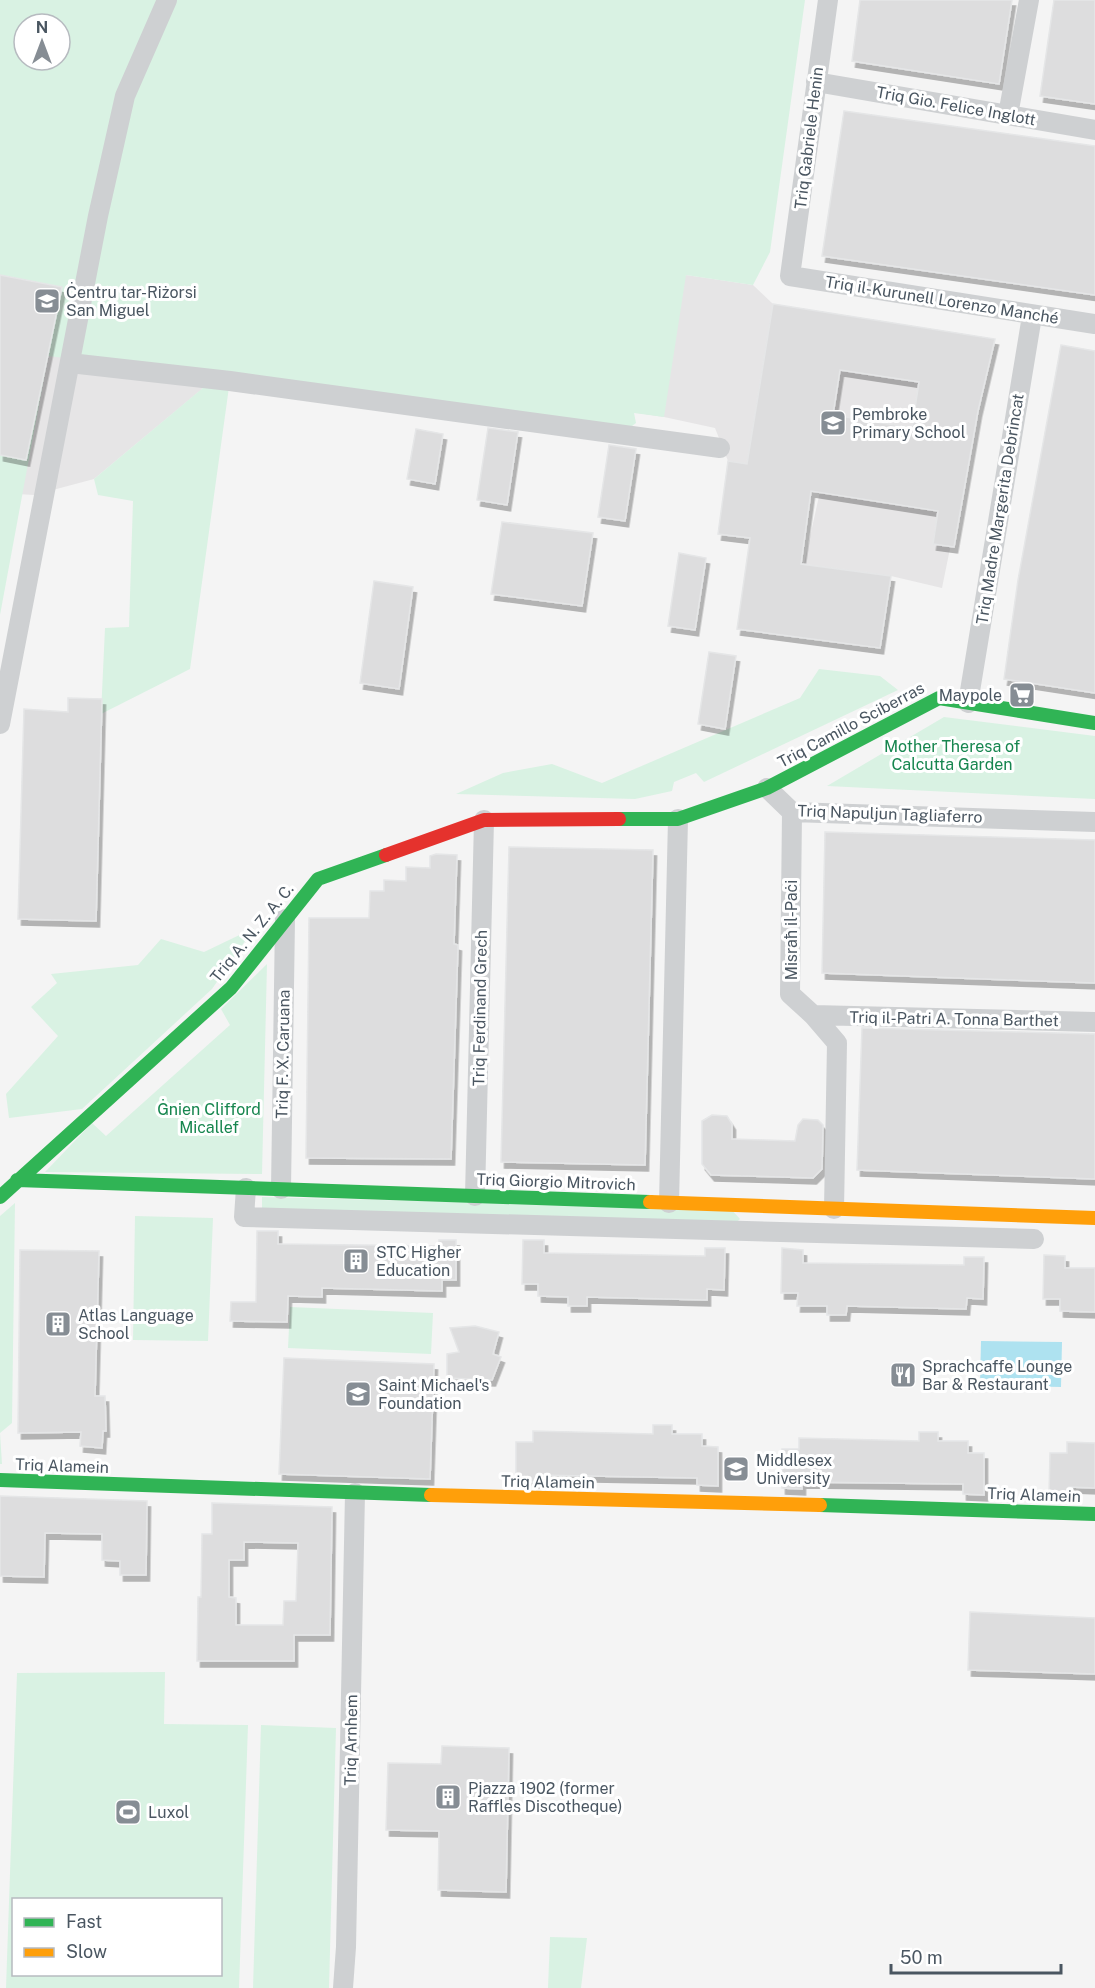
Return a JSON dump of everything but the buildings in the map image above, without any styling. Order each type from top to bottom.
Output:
[{"type":"street","points":[[0,724],[98,216],[125,96],[167,0]]},
{"type":"street","name":"Triq Gabriele Henin","points":[[790,276],[828,0]]},
{"type":"street","points":[[1008,114],[1029,0]]},
{"type":"street","name":"Triq Gio. Felice Inglott","points":[[816,82],[1095,130]]},
{"type":"street","name":"Triq il-Kurunell Lorenzo Manché","points":[[790,276],[1032,316],[1095,324]]},
{"type":"street","name":"Triq Madre Margerita Debrincat","points":[[968,703],[1032,316]]},
{"type":"street","points":[[70,363],[230,381],[720,448]]},
{"type":"street","name":"Triq Camillo Sciberras","points":[[767,788],[939,698],[1095,723]]},
{"type":"street","points":[[484,820],[678,819],[767,788]]},
{"type":"street","name":"Triq Napuljun Tagliaferro","points":[[767,788],[792,812],[1095,822]]},
{"type":"street","name":"Misraħ il-Paċi","points":[[792,812],[790,994],[813,1015],[837,1043],[834,1209]]},
{"type":"street","points":[[669,1203],[678,819]]},
{"type":"street","name":"Triq A. N. Z. A. C.","points":[[0,1197],[231,988],[318,879],[484,820]]},
{"type":"street","name":"Triq Ferdinand Grech","points":[[475,1196],[484,820]]},
{"type":"street","name":"Triq F. X. Caruana","points":[[281,1189],[285,919]]},
{"type":"street","name":"Triq il-Patri A. Tonna Barthet","points":[[813,1015],[1095,1022]]},
{"type":"street","name":"Triq Giorgio Mitrovich","points":[[17,1180],[1095,1218]]},
{"type":"street","points":[[246,1188],[244,1217],[1034,1239]]},
{"type":"street","name":"Triq Alamein","points":[[0,1480],[355,1493],[743,1502],[1095,1514]]},
{"type":"street","name":"Triq Arnhem","points":[[343,1988],[346,1947],[355,1493]]},
{"type":"shaded area","name":"Ċentru tar-Riżorsi San Miguel","points":[[0,71],[226,369],[94,479],[34,495],[0,493]]},
{"type":"shaded area","name":"Pembroke Primary School","points":[[686,275],[753,285],[773,304],[995,339],[942,588],[891,576],[804,564],[823,478],[728,461],[715,428],[664,417],[486,390]]},
{"type":"green space","points":[[0,0],[805,0],[770,252],[753,285],[686,275],[664,417],[634,413],[636,423],[628,429],[478,407],[48,356],[0,615]]},
{"type":"green space","points":[[210,382],[229,387],[190,669],[101,714],[105,628],[129,627],[133,501],[98,495],[94,479]]},
{"type":"green space","points":[[819,669],[880,676],[898,690],[704,782],[696,773],[674,782],[672,791],[635,799],[456,794],[503,773],[552,764],[602,783],[800,698]]},
{"type":"green space","name":"Mother Theresa of Calcutta Garden","points":[[944,717],[1095,736],[1095,799],[827,786]]},
{"type":"green space","points":[[254,928],[212,989],[82,1109],[9,1118],[6,1094],[58,1036],[31,1007],[57,983],[51,974],[138,965],[161,939],[204,952]]},
{"type":"green space","name":"Ġnien Clifford Micallef","points":[[267,964],[262,1174],[45,1172],[92,1123],[106,1136],[230,1025],[221,1009]]},
{"type":"green space","points":[[262,1197],[731,1209],[740,1219],[731,1227],[262,1215]]},
{"type":"green space","points":[[15,1203],[12,1423],[0,1433],[0,1216]]},
{"type":"green space","points":[[135,1216],[213,1218],[208,1341],[133,1340]]},
{"type":"green space","points":[[290,1307],[433,1313],[431,1354],[288,1348]]},
{"type":"green space","points":[[0,1433],[2,1464],[0,1464]]},
{"type":"green space","name":"Luxol","points":[[165,1672],[164,1724],[248,1725],[239,1988],[6,1988],[17,1673]]},
{"type":"green space","points":[[261,1725],[336,1728],[329,1988],[253,1988]]},
{"type":"green space","points":[[550,1937],[587,1938],[581,1988],[548,1988]]},
{"type":"water","points":[[981,1341],[1062,1342],[1061,1387],[980,1385]]},
{"type":"traffic: fast","points":[[619,819],[678,819],[767,788],[939,698],[1095,723]]},
{"type":"traffic: fast","points":[[0,1197],[231,988],[318,879],[386,855]]},
{"type":"traffic: fast","points":[[17,1180],[650,1202]]},
{"type":"traffic: fast","points":[[0,1480],[431,1495]]},
{"type":"traffic: fast","points":[[820,1505],[1095,1514]]},
{"type":"traffic: slow","points":[[650,1202],[1095,1218]]},
{"type":"traffic: slow","points":[[431,1495],[820,1505]]},
{"type":"traffic: jam","points":[[386,855],[484,820],[619,819]]},
{"type":"place","name":"Ċentru tar-Riżorsi San Miguel","points":[[47,301]]},
{"type":"place","name":"Pembroke Primary School","points":[[833,423]]},
{"type":"place","name":"Maypole","points":[[1022,695]]},
{"type":"place","name":"STC Higher Education","points":[[356,1261]]},
{"type":"place","name":"Atlas Language School","points":[[58,1324]]},
{"type":"place","name":"Sprachcaffe Lounge Bar & Restaurant","points":[[903,1375]]},
{"type":"place","name":"Saint Michael's Foundation","points":[[358,1394]]},
{"type":"place","name":"Middlesex University","points":[[736,1469]]},
{"type":"place","name":"Pjazza 1902 (former Raffles Discotheque)","points":[[448,1797]]},
{"type":"place","name":"Luxol","points":[[128,1812]]}]
